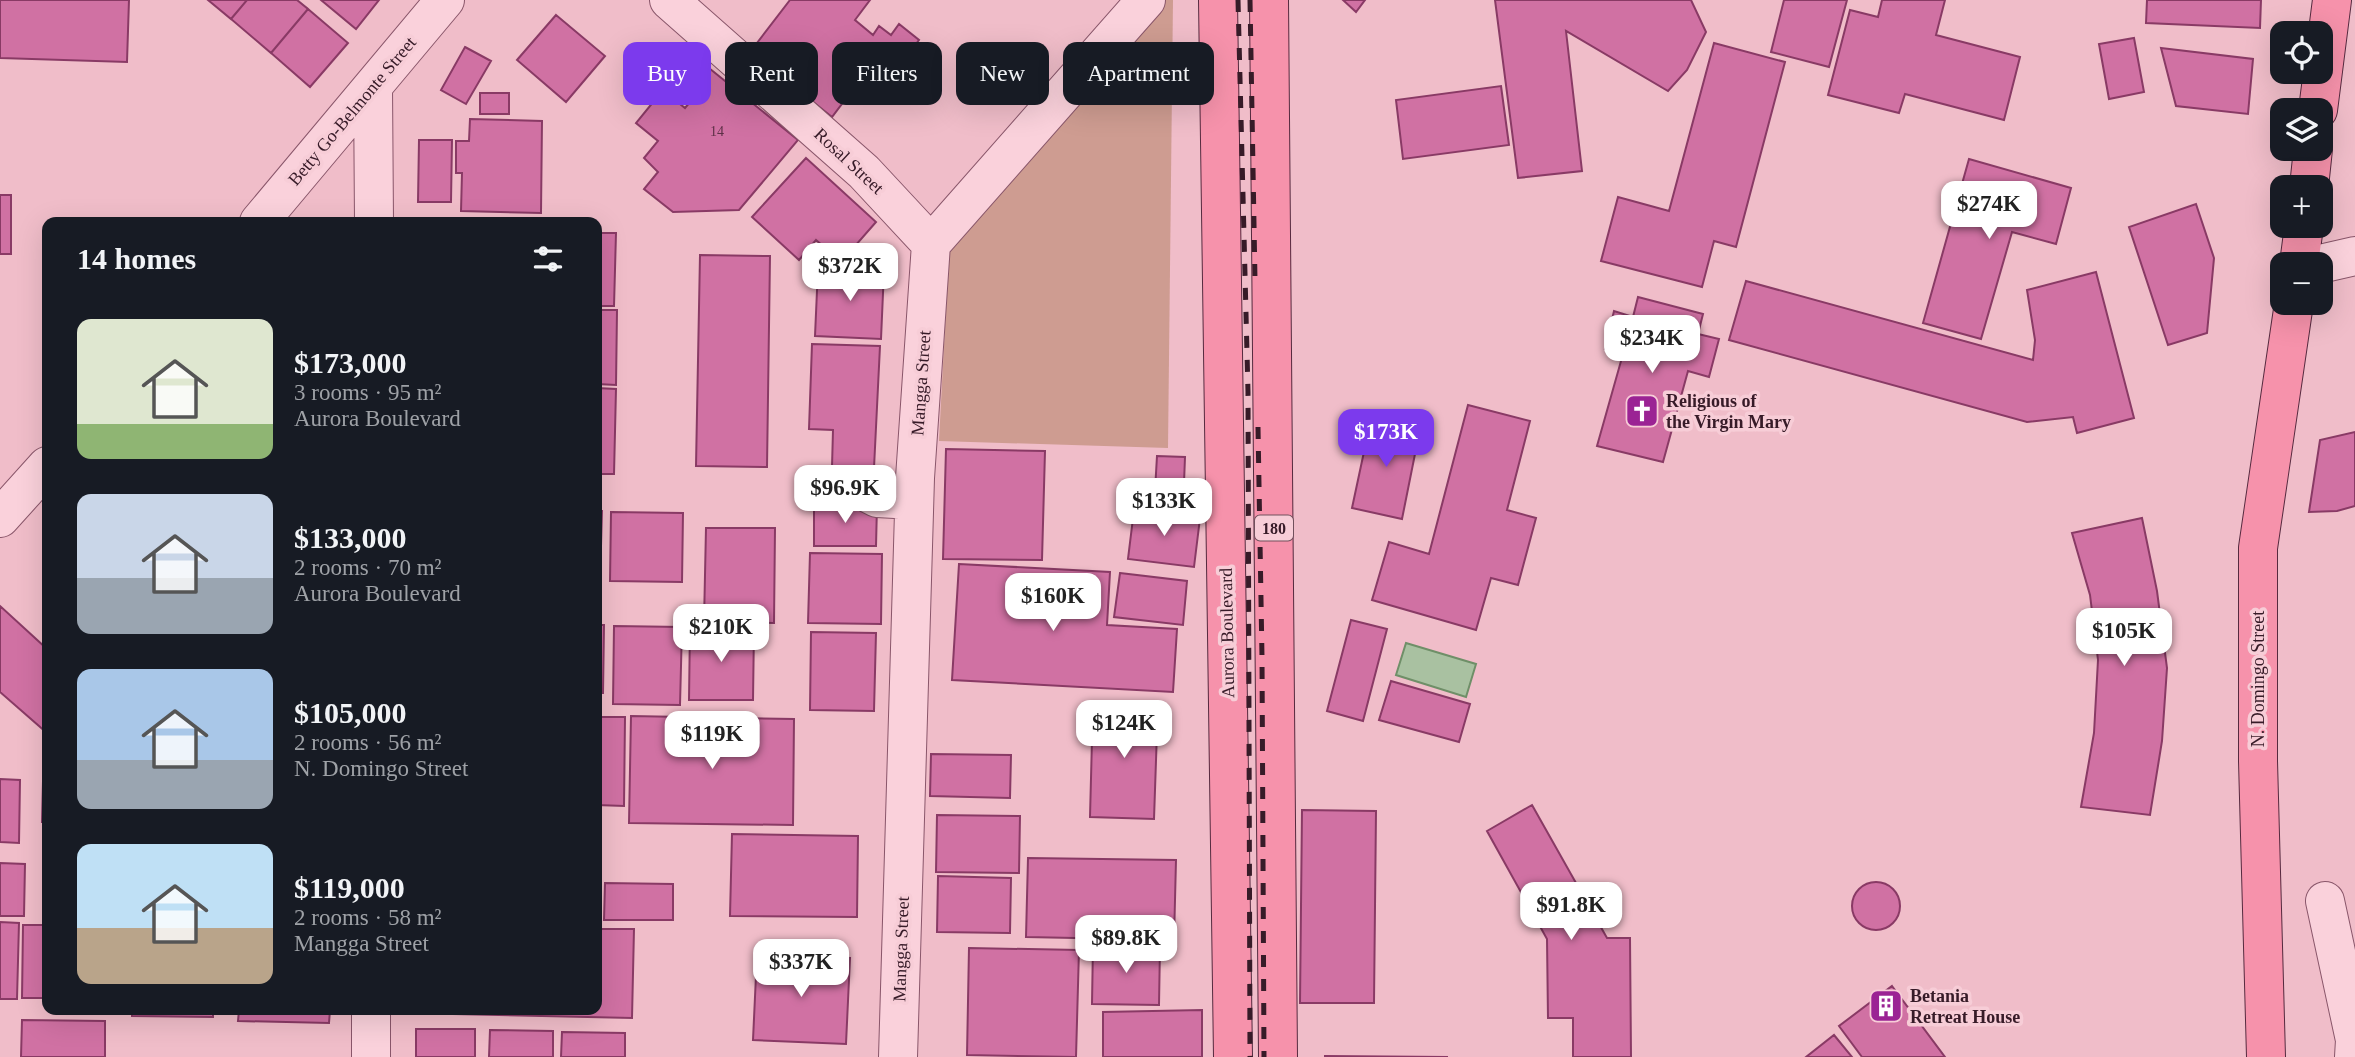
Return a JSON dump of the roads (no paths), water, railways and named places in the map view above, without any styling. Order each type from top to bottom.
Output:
[{"type":"main road","name":"Aurora Boulevard","points":[[1218,0],[1233,1057]]},
{"type":"main road","name":"180","points":[[1269,0],[1279,1057]]},
{"type":"main road","points":[[2320,98],[2332,0]]},
{"type":"main road","name":"N. Domingo Street","points":[[2266,1057],[2258,761],[2258,548],[2292,315]]},
{"type":"street","name":"Betty Go-Belmonte Street","points":[[263,217],[444,0]]},
{"type":"street","name":"Rosal Street","points":[[669,0],[864,172],[930,244]]},
{"type":"street","points":[[930,244],[1146,0]]},
{"type":"street","points":[[373,87],[374,217]]},
{"type":"street","name":"Mangga Street","points":[[898,1057],[890,486],[930,244]]},
{"type":"street","points":[[2333,261],[2355,256]]},
{"type":"street","points":[[0,518],[42,472]]},
{"type":"street","points":[[2325,901],[2355,1040],[2354,1057]]},
{"type":"street","points":[[371,1015],[371,1057]]},
{"type":"railway","points":[[1238,0],[1248,392],[1250,1057]]},
{"type":"railway","points":[[1250,0],[1255,280]]},
{"type":"railway","points":[[1258,427],[1264,1057]]},
{"type":"place","name":"Religious of the Virgin Mary","points":[[1642,411]]},
{"type":"place","name":"Betania Retreat House","points":[[1886,1006]]}]
